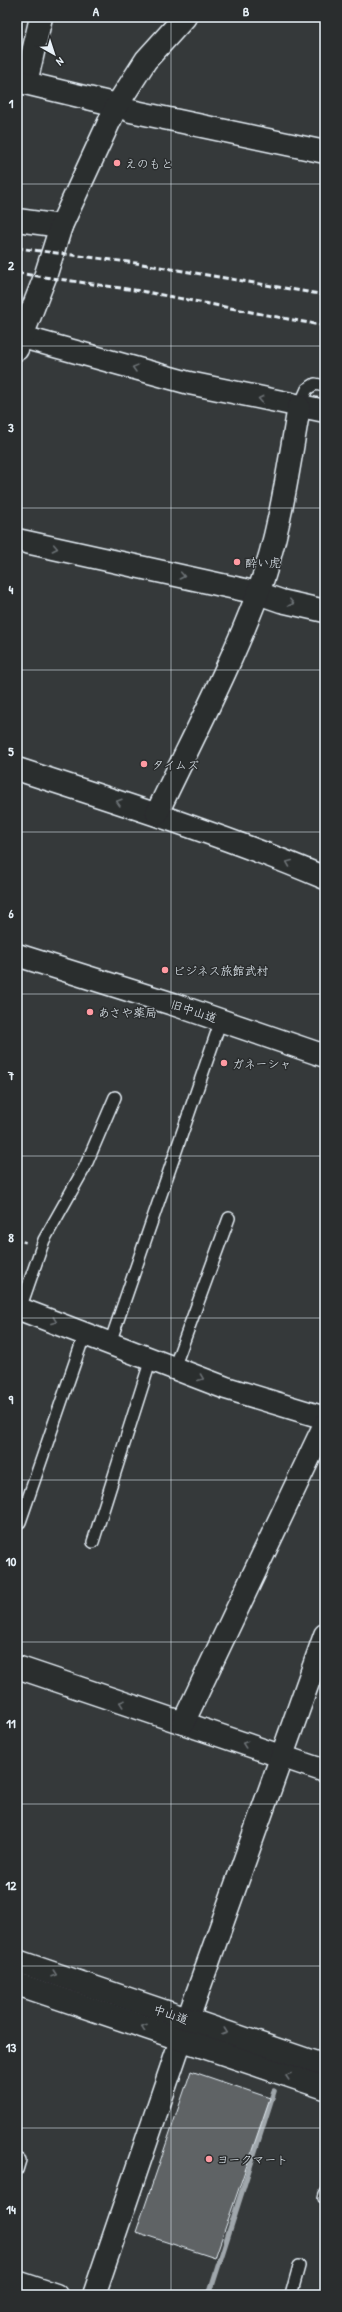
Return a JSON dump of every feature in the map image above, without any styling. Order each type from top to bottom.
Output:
[{"type":"main road","points":[[41,17],[22,82],[117,105],[131,111],[325,152]]},
{"type":"main road","points":[[185,17],[146,60],[117,105],[61,226],[45,278],[20,343],[299,407],[325,411]]},
{"type":"main road","points":[[17,220],[61,226]]},
{"type":"main road","points":[[157,813],[239,639],[258,592],[278,527],[299,407]]},
{"type":"main road","points":[[17,540],[258,592],[281,601],[325,611]]},
{"type":"main road","points":[[17,769],[157,813],[226,838],[325,878]]},
{"type":"main road","name":"旧中山道","points":[[17,955],[221,1020],[325,1056]]},
{"type":"main road","points":[[19,1308],[226,1388],[325,1418]]},
{"type":"main road","points":[[183,1723],[325,1424]]},
{"type":"main road","points":[[94,2295],[188,2020],[325,1635]]},
{"type":"main road","points":[[17,1667],[325,1771]]},
{"type":"main road","name":"中山道","points":[[17,1961],[325,2066]]},
{"type":"main road","name":"中山道","points":[[17,1984],[325,2088]]},
{"type":"main road","points":[[17,2282],[56,2295]]},
{"type":"lane","points":[[299,407],[307,389],[315,384],[325,386]]},
{"type":"lane","points":[[110,1343],[221,1020]]},
{"type":"lane","points":[[19,1308],[44,1240],[86,1167],[114,1097]]},
{"type":"lane","points":[[174,1368],[229,1218]]},
{"type":"lane","points":[[20,1522],[85,1333]]},
{"type":"lane","points":[[93,1542],[151,1359]]},
{"type":"lane","points":[[291,2295],[299,2266]]},
{"type":"building","points":[[191,2071],[270,2098],[215,2258],[136,2232]]},
{"type":"waterway","points":[[209,2295],[274,2091]]},
{"type":"railway","points":[[17,248],[136,263],[325,295]]},
{"type":"railway","points":[[17,273],[141,291],[325,326]]},
{"type":"place","name":"えのもと","points":[[117,163]]},
{"type":"place","name":"酔い虎","points":[[237,562]]},
{"type":"place","name":"タイムズ","points":[[144,764]]},
{"type":"place","name":"ビジネス旅館武村","points":[[165,970]]},
{"type":"place","name":"あさや薬局","points":[[90,1012]]},
{"type":"place","name":"ガネーシャ","points":[[224,1063]]},
{"type":"place","name":"ヨークマート","points":[[209,2159]]}]
